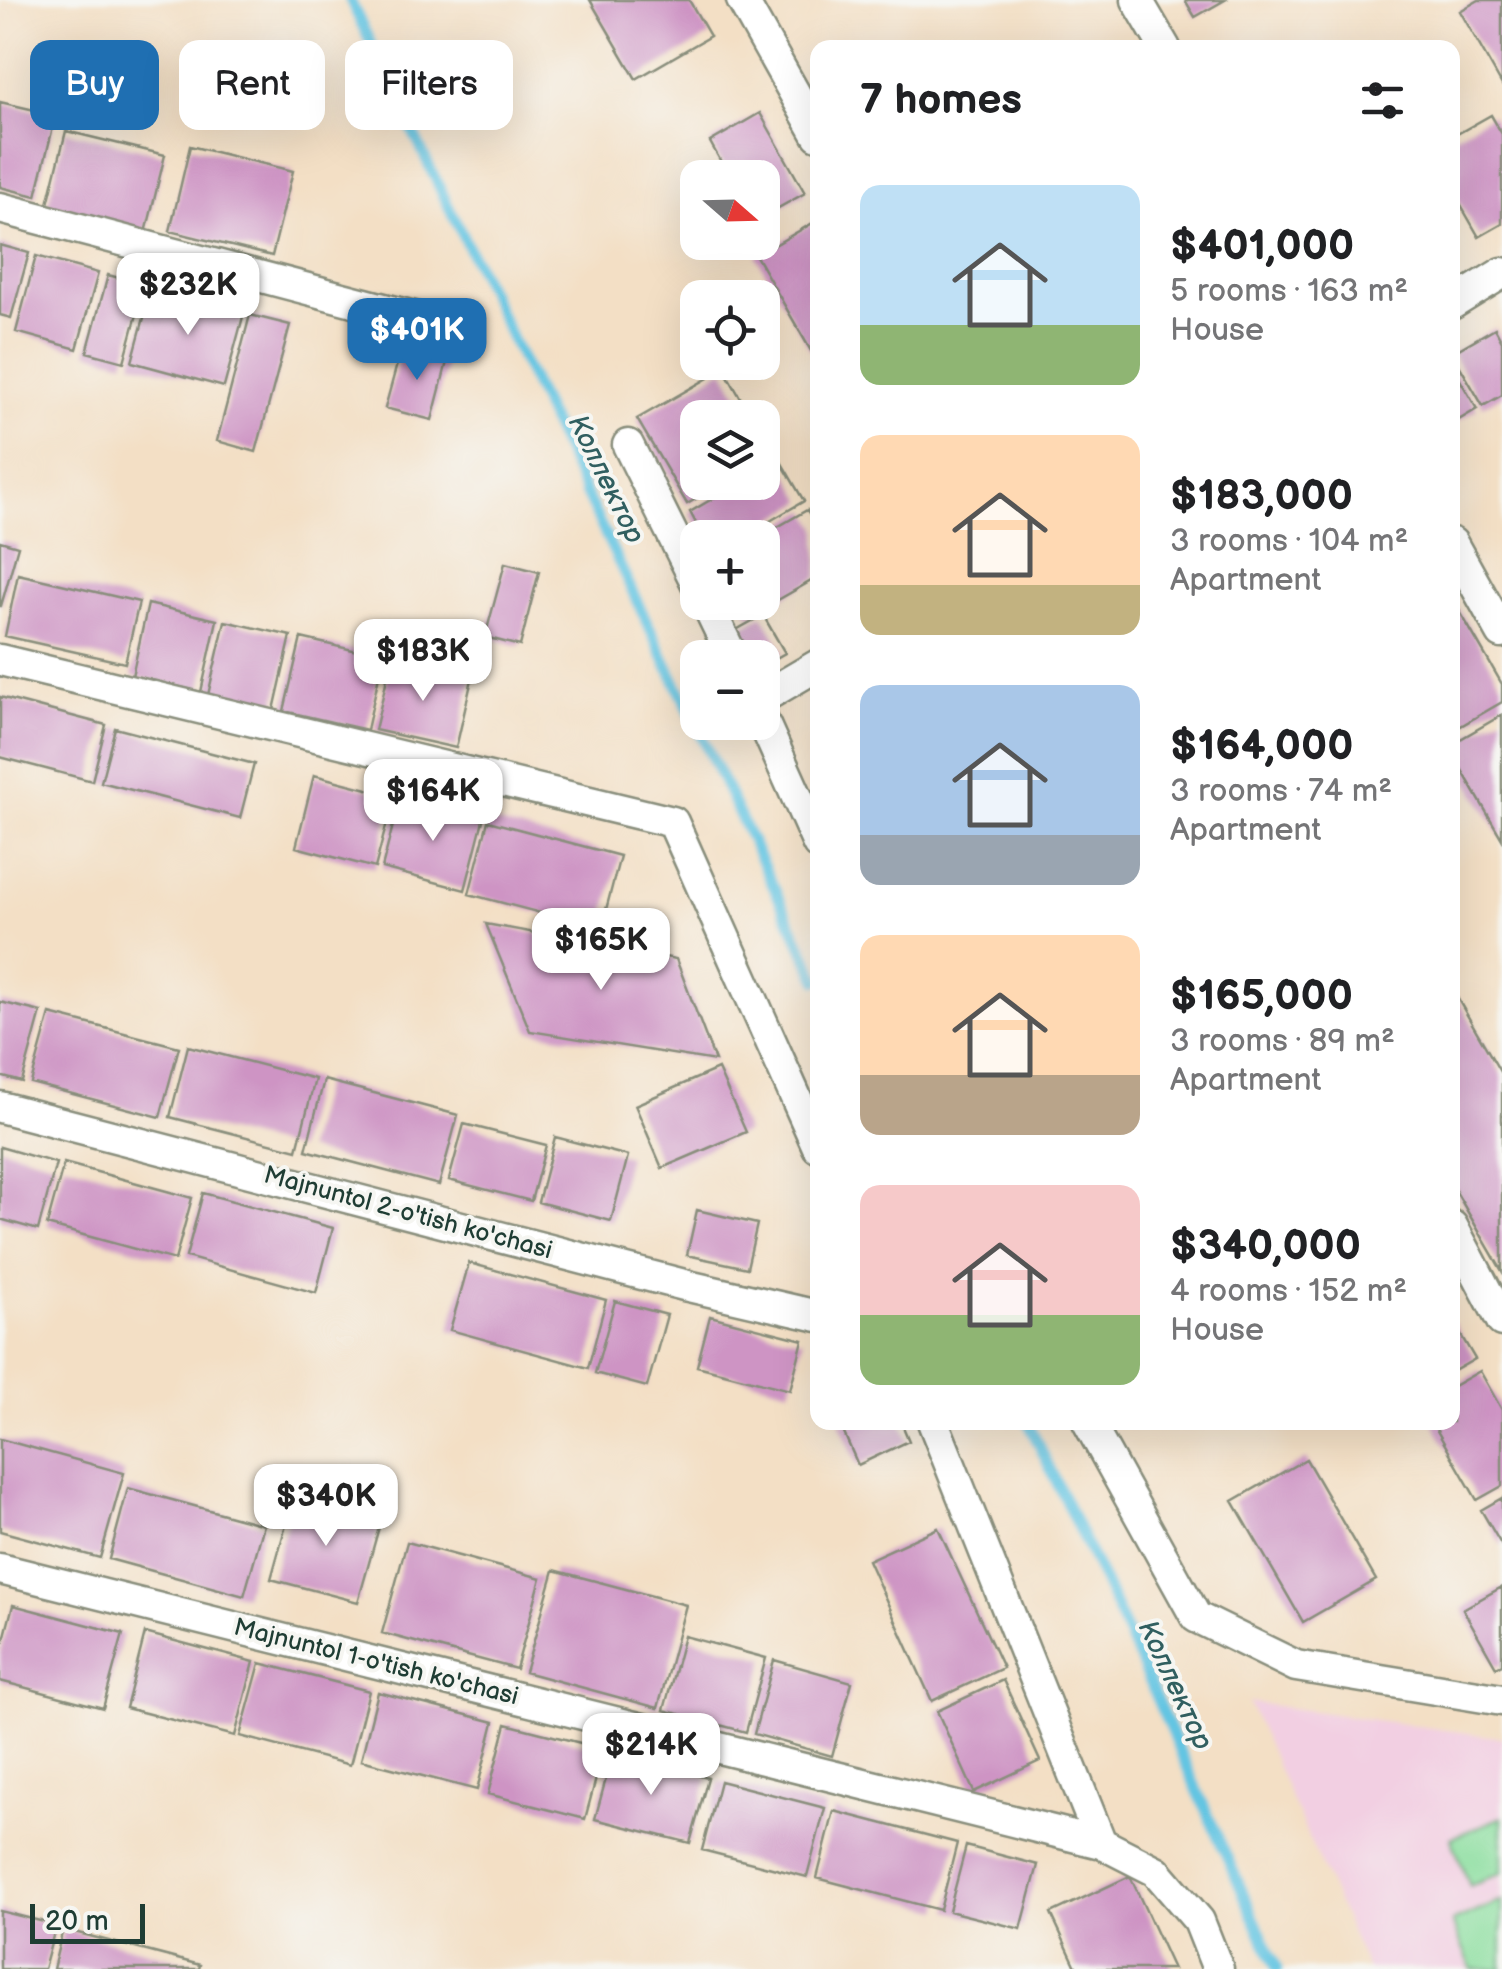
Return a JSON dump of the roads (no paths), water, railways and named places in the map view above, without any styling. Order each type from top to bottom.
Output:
[{"type":"street","points":[[742,0],[810,122]]},
{"type":"street","points":[[1137,0],[1160,40]]},
{"type":"street","points":[[0,208],[442,324]]},
{"type":"street","points":[[1460,299],[1502,273]]},
{"type":"street","points":[[628,445],[680,550]]},
{"type":"street","points":[[1460,557],[1502,633]]},
{"type":"street","points":[[0,660],[673,822],[810,1129]]},
{"type":"street","points":[[780,687],[810,669]]},
{"type":"street","points":[[771,740],[810,826]]},
{"type":"street","name":"Majnuntol 2-o'tish ko'chasi","points":[[0,1106],[688,1286],[810,1314]]},
{"type":"street","points":[[1460,1241],[1502,1321]]},
{"type":"street","points":[[936,1430],[1100,1843]]},
{"type":"street","points":[[1092,1430],[1196,1618],[1296,1666],[1502,1700]]},
{"type":"street","name":"Majnuntol 1-o'tish ko'chasi","points":[[0,1569],[1100,1843],[1156,1871],[1199,1921],[1218,1969]]},
{"type":"waterway","name":"Коллектор","points":[[350,0],[810,963]]},
{"type":"waterway","name":"Коллектор","points":[[1032,1430],[1277,1969]]}]
